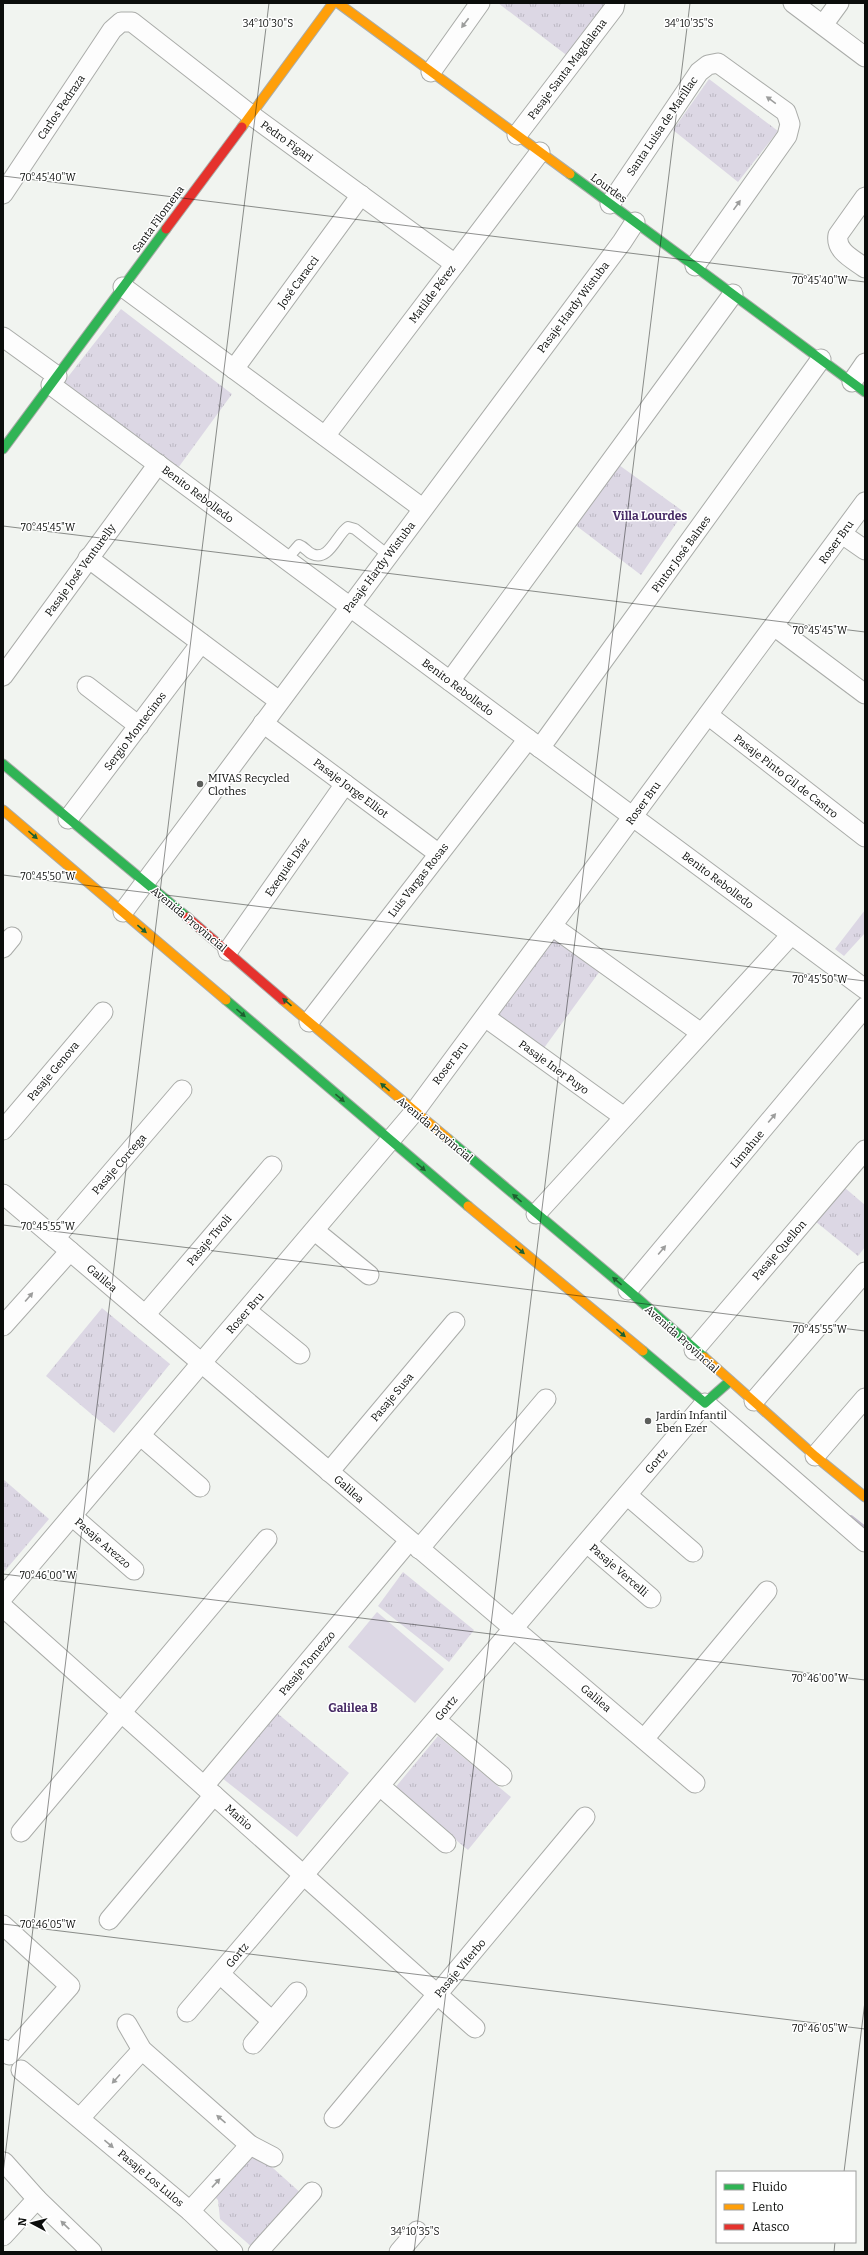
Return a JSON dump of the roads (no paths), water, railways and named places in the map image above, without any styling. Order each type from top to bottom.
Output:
[{"type":"street","name":"Santa Filomena","points":[[3,449],[333,3]]},
{"type":"street","name":"Lourdes","points":[[338,3],[858,387]]},
{"type":"street","points":[[432,72],[480,3]]},
{"type":"street","name":"Pasaje Santa Magdalena","points":[[517,135],[615,3]]},
{"type":"street","points":[[792,3],[865,56]]},
{"type":"street","points":[[823,25],[839,3]]},
{"type":"street","name":"Pedro Figari","points":[[120,22],[132,22],[251,115],[455,264]]},
{"type":"street","name":"Carlos Pedraza","points":[[3,194],[112,30],[120,22]]},
{"type":"street","name":"Santa Luisa de Marillac","points":[[610,204],[699,72],[708,65],[718,63],[786,112],[790,124],[787,136],[695,266]]},
{"type":"street","name":"Matilde Pérez","points":[[325,436],[540,152]]},
{"type":"street","name":"José Caracci","points":[[234,369],[361,195]]},
{"type":"street","points":[[865,197],[838,235],[837,242],[839,248],[865,268]]},
{"type":"street","name":"Pasaje Hardy Wistuba","points":[[123,912],[422,508],[622,242],[635,222]]},
{"type":"street","points":[[124,287],[422,508]]},
{"type":"street","points":[[450,681],[733,294]]},
{"type":"street","name":"Benito Rebolledo","points":[[3,337],[54,381],[158,464],[865,989]]},
{"type":"street","name":"Pintor José Balnes","points":[[534,744],[821,360]]},
{"type":"street","points":[[858,387],[865,364]]},
{"type":"street","name":"Pasaje José Venturelly","points":[[3,676],[158,464]]},
{"type":"street","name":"Roser Bru","points":[[3,1597],[316,1231],[415,1111],[865,502]]},
{"type":"street","points":[[842,534],[865,550]]},
{"type":"street","points":[[88,558],[279,701]]},
{"type":"street","points":[[774,626],[865,694]]},
{"type":"street","name":"Sergio Montecinos","points":[[68,819],[201,643]]},
{"type":"street","points":[[87,686],[139,726]]},
{"type":"street","name":"Pasaje Pinto Gil de Castro","points":[[708,715],[865,837]]},
{"type":"street","name":"Pasaje Jorge Elliot","points":[[263,723],[439,854]]},
{"type":"street","name":"Luis Vargas Rosas","points":[[309,1022],[439,854],[534,744]]},
{"type":"street","name":"Avenida Provincial","points":[[3,764],[228,951],[309,1022],[628,1290],[815,1456],[865,1497]]},
{"type":"street","name":"Exequiel Díaz","points":[[228,951],[345,784]]},
{"type":"street","points":[[3,810],[391,1141],[705,1403],[865,1542]]},
{"type":"street","points":[[552,926],[701,1033]]},
{"type":"street","points":[[536,1214],[791,935]]},
{"type":"street","name":"Limahue","points":[[628,1290],[865,1006]]},
{"type":"street","name":"Pasaje Genova","points":[[3,1130],[103,1012]]},
{"type":"street","name":"Pasaje Iner Puyo","points":[[485,1017],[624,1117]]},
{"type":"street","name":"Pasaje Corcega","points":[[55,1238],[182,1090]]},
{"type":"street","name":"Pasaje Quellon","points":[[694,1350],[865,1150]]},
{"type":"street","name":"Pasaje Tivoli","points":[[145,1315],[272,1166]]},
{"type":"street","name":"Galilea","points":[[3,1194],[414,1545],[644,1738],[695,1783]]},
{"type":"street","points":[[316,1231],[369,1275]]},
{"type":"street","points":[[3,1326],[70,1251]]},
{"type":"street","points":[[754,1401],[865,1272]]},
{"type":"street","points":[[247,1311],[300,1354]]},
{"type":"street","name":"Pasaje Susa","points":[[329,1472],[455,1322]]},
{"type":"street","points":[[705,1403],[730,1381]]},
{"type":"street","points":[[815,1456],[865,1398]]},
{"type":"street","name":"Pasaje Tomezzo","points":[[109,1920],[209,1791],[414,1545],[546,1399]]},
{"type":"street","name":"Gortz","points":[[187,2012],[705,1403]]},
{"type":"street","points":[[141,1436],[200,1487]]},
{"type":"street","points":[[627,1495],[693,1552]]},
{"type":"street","name":"Pasaje Arezzo","points":[[72,1516],[134,1570]]},
{"type":"street","points":[[21,1832],[267,1538]]},
{"type":"street","name":"Pasaje Vercelli","points":[[587,1542],[651,1598]]},
{"type":"street","points":[[644,1738],[767,1591]]},
{"type":"street","name":"Mañio","points":[[3,1607],[475,2028]]},
{"type":"street","points":[[436,1720],[502,1776]]},
{"type":"street","points":[[380,1786],[446,1843]]},
{"type":"street","name":"Pasaje Viterbo","points":[[334,2118],[585,1817]]},
{"type":"street","points":[[3,1925],[70,1986],[6,2052]]},
{"type":"street","points":[[220,1974],[272,2021]]},
{"type":"street","points":[[254,2044],[297,1992]]},
{"type":"street","points":[[127,2024],[142,2050],[250,2145],[274,2157]]},
{"type":"street","points":[[80,2118],[142,2050]]},
{"type":"street","name":"Pasaje Los Lulos","points":[[21,2070],[190,2211],[250,2145]]},
{"type":"street","points":[[4,2162],[37,2199],[92,2252]]},
{"type":"street","points":[[258,2252],[312,2192]]},
{"type":"street","points":[[3,2236],[37,2199]]},
{"type":"street","points":[[190,2211],[233,2252]]},
{"type":"street","points":[[399,2252],[417,2231]]},
{"type":"lane","points":[[286,560],[300,545],[313,554],[320,556],[326,553],[345,528],[351,527],[388,555]]},
{"type":"waterway","points":[[851,1518],[865,1529]]},
{"type":"place","name":"MIVAS Recycled Clothes","points":[[200,784]]},
{"type":"place","name":"Jardín Infantil Eben Ezer","points":[[648,1421]]},
{"type":"district","name":"Villa Lourdes","points":[[650,516]]},
{"type":"district","name":"Galilea B","points":[[353,1708]]}]
